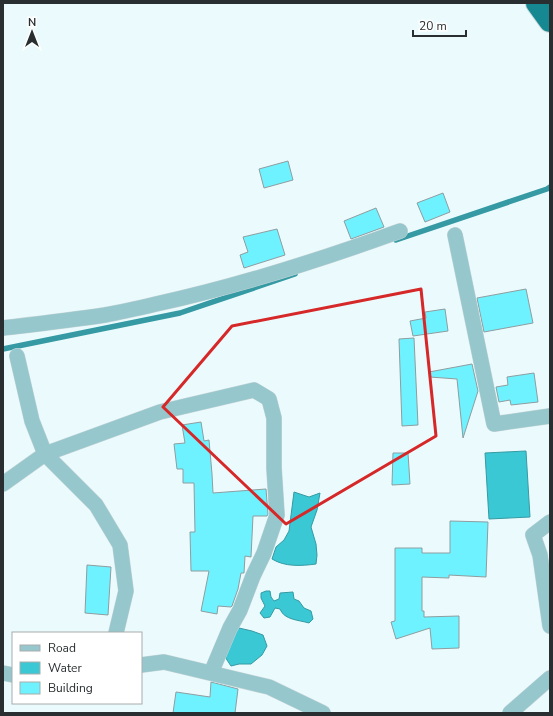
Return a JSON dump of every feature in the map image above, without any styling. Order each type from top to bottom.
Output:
[{"type":"highway","points":[[537,3],[550,21]]},
{"type":"street","points":[[3,328],[106,315],[232,286],[338,253],[400,231]]},
{"type":"street","points":[[455,235],[494,424],[550,416]]},
{"type":"street","points":[[16,356],[32,421],[45,454],[96,505],[120,546],[126,591],[116,632]]},
{"type":"street","points":[[3,484],[45,454],[160,412],[254,390],[269,399],[274,418],[274,468],[277,515],[264,553],[211,673]]},
{"type":"street","points":[[550,522],[533,535],[540,555],[550,626]]},
{"type":"street","points":[[142,664],[164,662],[269,687],[323,713]]},
{"type":"street","points":[[510,713],[550,678]]},
{"type":"highlighted area","points":[[421,289],[436,436],[286,524],[163,407],[232,326]]},
{"type":"water","points":[[526,451],[530,517],[489,519],[485,453]]},
{"type":"water","points":[[294,492],[309,497],[320,493],[317,510],[311,527],[316,544],[316,564],[288,565],[272,559],[276,547],[284,540],[289,531]]},
{"type":"water","points":[[270,591],[271,597],[274,601],[279,599],[280,593],[293,592],[294,599],[299,601],[304,608],[311,611],[313,619],[309,623],[292,619],[282,613],[280,609],[275,608],[270,617],[264,618],[260,613],[265,606],[261,598],[261,593]]},
{"type":"water","points":[[239,628],[263,635],[267,646],[262,655],[251,664],[231,666],[223,652],[231,629]]},
{"type":"building","points":[[288,161],[293,180],[264,188],[259,169]]},
{"type":"building","points":[[443,193],[450,212],[425,222],[417,203]]},
{"type":"building","points":[[376,208],[384,227],[351,239],[344,221]]},
{"type":"building","points":[[277,229],[285,255],[244,268],[240,255],[248,252],[243,237]]},
{"type":"building","points":[[526,289],[533,323],[484,332],[477,298]]},
{"type":"building","points":[[445,309],[448,331],[413,336],[410,321],[426,318],[425,312]]},
{"type":"building","points":[[414,338],[418,425],[402,426],[399,339]]},
{"type":"building","points":[[472,364],[478,391],[463,438],[457,379],[430,377],[429,372]]},
{"type":"building","points":[[534,373],[538,402],[511,405],[510,400],[499,402],[496,387],[508,385],[507,377]]},
{"type":"building","points":[[201,422],[204,441],[209,440],[213,493],[266,489],[268,514],[267,516],[253,516],[251,557],[245,556],[244,573],[241,573],[238,589],[232,606],[218,606],[217,614],[201,611],[209,571],[191,571],[190,532],[195,532],[194,483],[183,483],[183,469],[177,469],[174,444],[185,443],[182,425]]},
{"type":"building","points":[[393,453],[408,453],[410,484],[392,485]]},
{"type":"building","points":[[450,521],[488,522],[486,577],[449,575],[449,578],[422,577],[422,611],[424,611],[424,617],[459,616],[459,648],[432,649],[430,628],[396,639],[391,622],[395,621],[395,548],[422,548],[422,553],[450,553]]},
{"type":"building","points":[[87,565],[111,567],[108,615],[85,613]]},
{"type":"building","points":[[211,682],[238,689],[235,713],[173,713],[176,692],[210,697]]},
{"type":"waterway","points":[[396,240],[550,187]]},
{"type":"waterway","points":[[3,349],[180,313],[295,274]]}]
